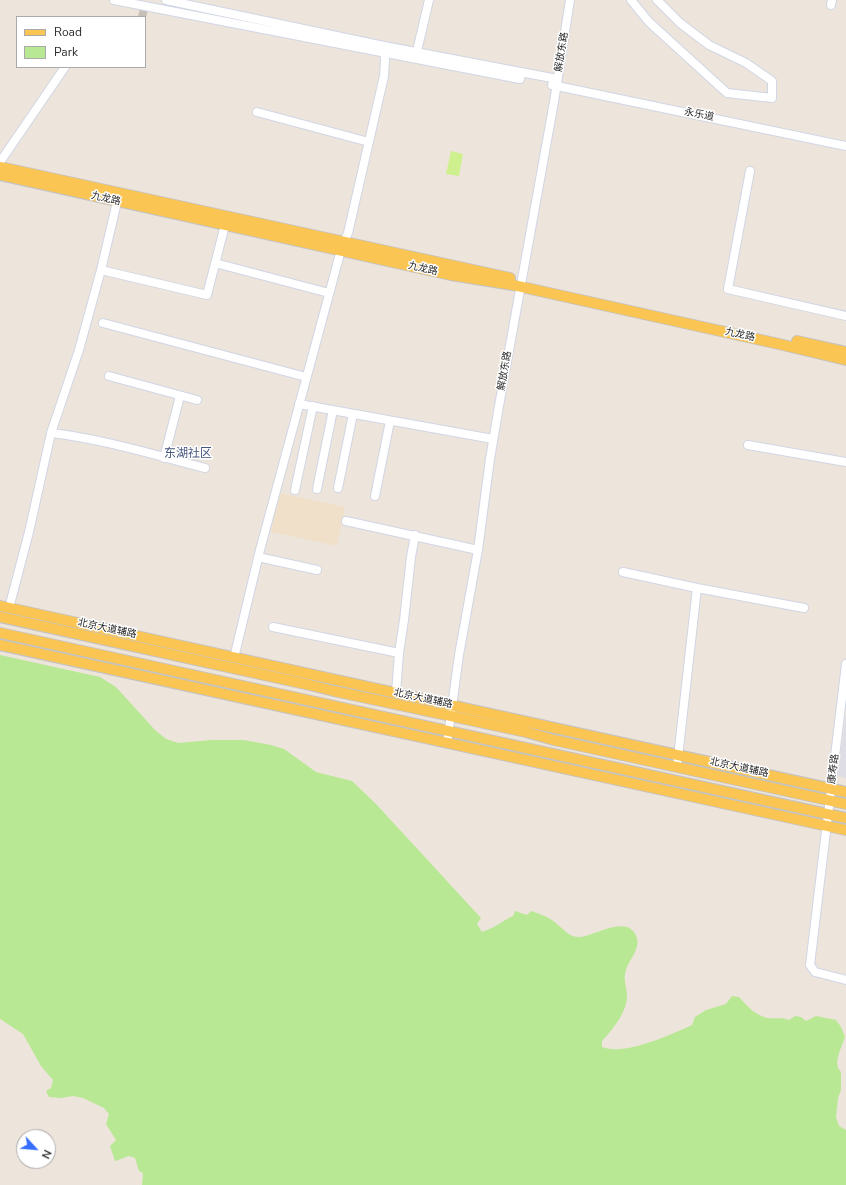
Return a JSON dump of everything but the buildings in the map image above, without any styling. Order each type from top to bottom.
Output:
[{"type":"main road","name":"九龙路","points":[[0,167],[342,246],[846,352]]},
{"type":"main road","name":"九龙路","points":[[0,175],[225,225],[342,246]]},
{"type":"main road","name":"九龙路","points":[[519,283],[846,360]]},
{"type":"main road","name":"北京大道辅路","points":[[4,607],[396,694],[449,710],[678,755],[846,792]]},
{"type":"main road","points":[[0,617],[449,710],[677,766],[846,804]]},
{"type":"main road","points":[[0,633],[846,818]]},
{"type":"main road","points":[[0,645],[846,830]]},
{"type":"street","points":[[114,0],[384,50],[416,51],[522,72],[554,83]]},
{"type":"street","points":[[166,0],[384,50],[520,79],[522,72]]},
{"type":"street","points":[[205,18],[210,0]]},
{"type":"street","points":[[416,51],[429,0]]},
{"type":"street","name":"解放东路","points":[[554,83],[565,0]]},
{"type":"street","name":"解放东路","points":[[444,742],[476,549],[491,439],[570,0]]},
{"type":"street","points":[[631,0],[649,22],[727,93],[772,98],[772,81],[746,63],[709,45],[680,23],[657,0]]},
{"type":"street","points":[[234,658],[258,557],[306,377],[342,246],[348,233],[384,76],[384,50]]},
{"type":"street","points":[[0,162],[64,68]]},
{"type":"street","name":"永乐道","points":[[554,83],[846,142]]},
{"type":"street","name":"永乐道","points":[[554,83],[846,146]]},
{"type":"street","points":[[257,112],[369,142]]},
{"type":"street","points":[[750,171],[728,289],[846,316]]},
{"type":"street","points":[[4,607],[29,532],[51,433],[79,350],[101,270],[117,202]]},
{"type":"street","points":[[101,270],[207,295],[225,225]]},
{"type":"street","points":[[215,263],[329,293]]},
{"type":"street","points":[[103,323],[306,377]]},
{"type":"street","points":[[109,376],[197,400]]},
{"type":"street","points":[[164,458],[180,396]]},
{"type":"street","points":[[299,404],[491,439]]},
{"type":"street","points":[[295,490],[313,406]]},
{"type":"street","points":[[317,489],[333,410]]},
{"type":"street","points":[[338,488],[353,414]]},
{"type":"street","points":[[375,496],[390,421]]},
{"type":"street","points":[[51,433],[70,435],[108,443],[204,468]]},
{"type":"street","points":[[748,445],[846,462]]},
{"type":"street","points":[[346,521],[476,549]]},
{"type":"street","points":[[396,694],[410,557],[415,535]]},
{"type":"street","points":[[258,557],[317,570]]},
{"type":"street","points":[[623,572],[697,588],[804,608]]},
{"type":"street","points":[[677,766],[697,588]]},
{"type":"street","points":[[273,628],[399,653]]},
{"type":"street","name":"康寿路","points":[[833,789],[846,664]]},
{"type":"street","name":"康寿路","points":[[846,692],[810,965],[815,972],[846,980]]},
{"type":"shaded area","points":[[279,493],[345,507],[337,546],[271,532]]},
{"type":"shaded area","points":[[846,714],[846,778],[838,776]]},
{"type":"green space","points":[[451,151],[463,154],[459,176],[446,174]]},
{"type":"green space","points":[[0,655],[100,677],[116,687],[155,730],[166,739],[178,743],[211,740],[244,740],[271,745],[284,749],[316,772],[352,781],[376,804],[481,918],[477,924],[482,932],[491,929],[513,916],[515,911],[527,915],[531,911],[542,915],[552,920],[568,934],[577,937],[587,936],[608,928],[622,926],[628,927],[633,931],[638,941],[636,951],[625,973],[627,1000],[619,1019],[602,1041],[602,1047],[623,1049],[635,1047],[660,1039],[692,1025],[695,1017],[706,1010],[726,1004],[732,996],[739,997],[755,1012],[767,1018],[781,1018],[789,1020],[795,1016],[801,1017],[806,1021],[816,1016],[836,1020],[845,1037],[837,1062],[838,1068],[841,1072],[841,1090],[838,1098],[836,1117],[839,1126],[846,1130],[846,1185],[142,1185],[143,1173],[139,1171],[135,1158],[129,1156],[115,1161],[110,1146],[116,1140],[106,1124],[109,1114],[104,1108],[83,1098],[73,1096],[61,1098],[49,1097],[46,1091],[51,1088],[53,1080],[41,1066],[23,1034],[0,1019]]},
{"type":"tunnel","points":[[142,16],[144,9]]},
{"type":"district","name":"东湖社区","points":[[188,454]]}]
